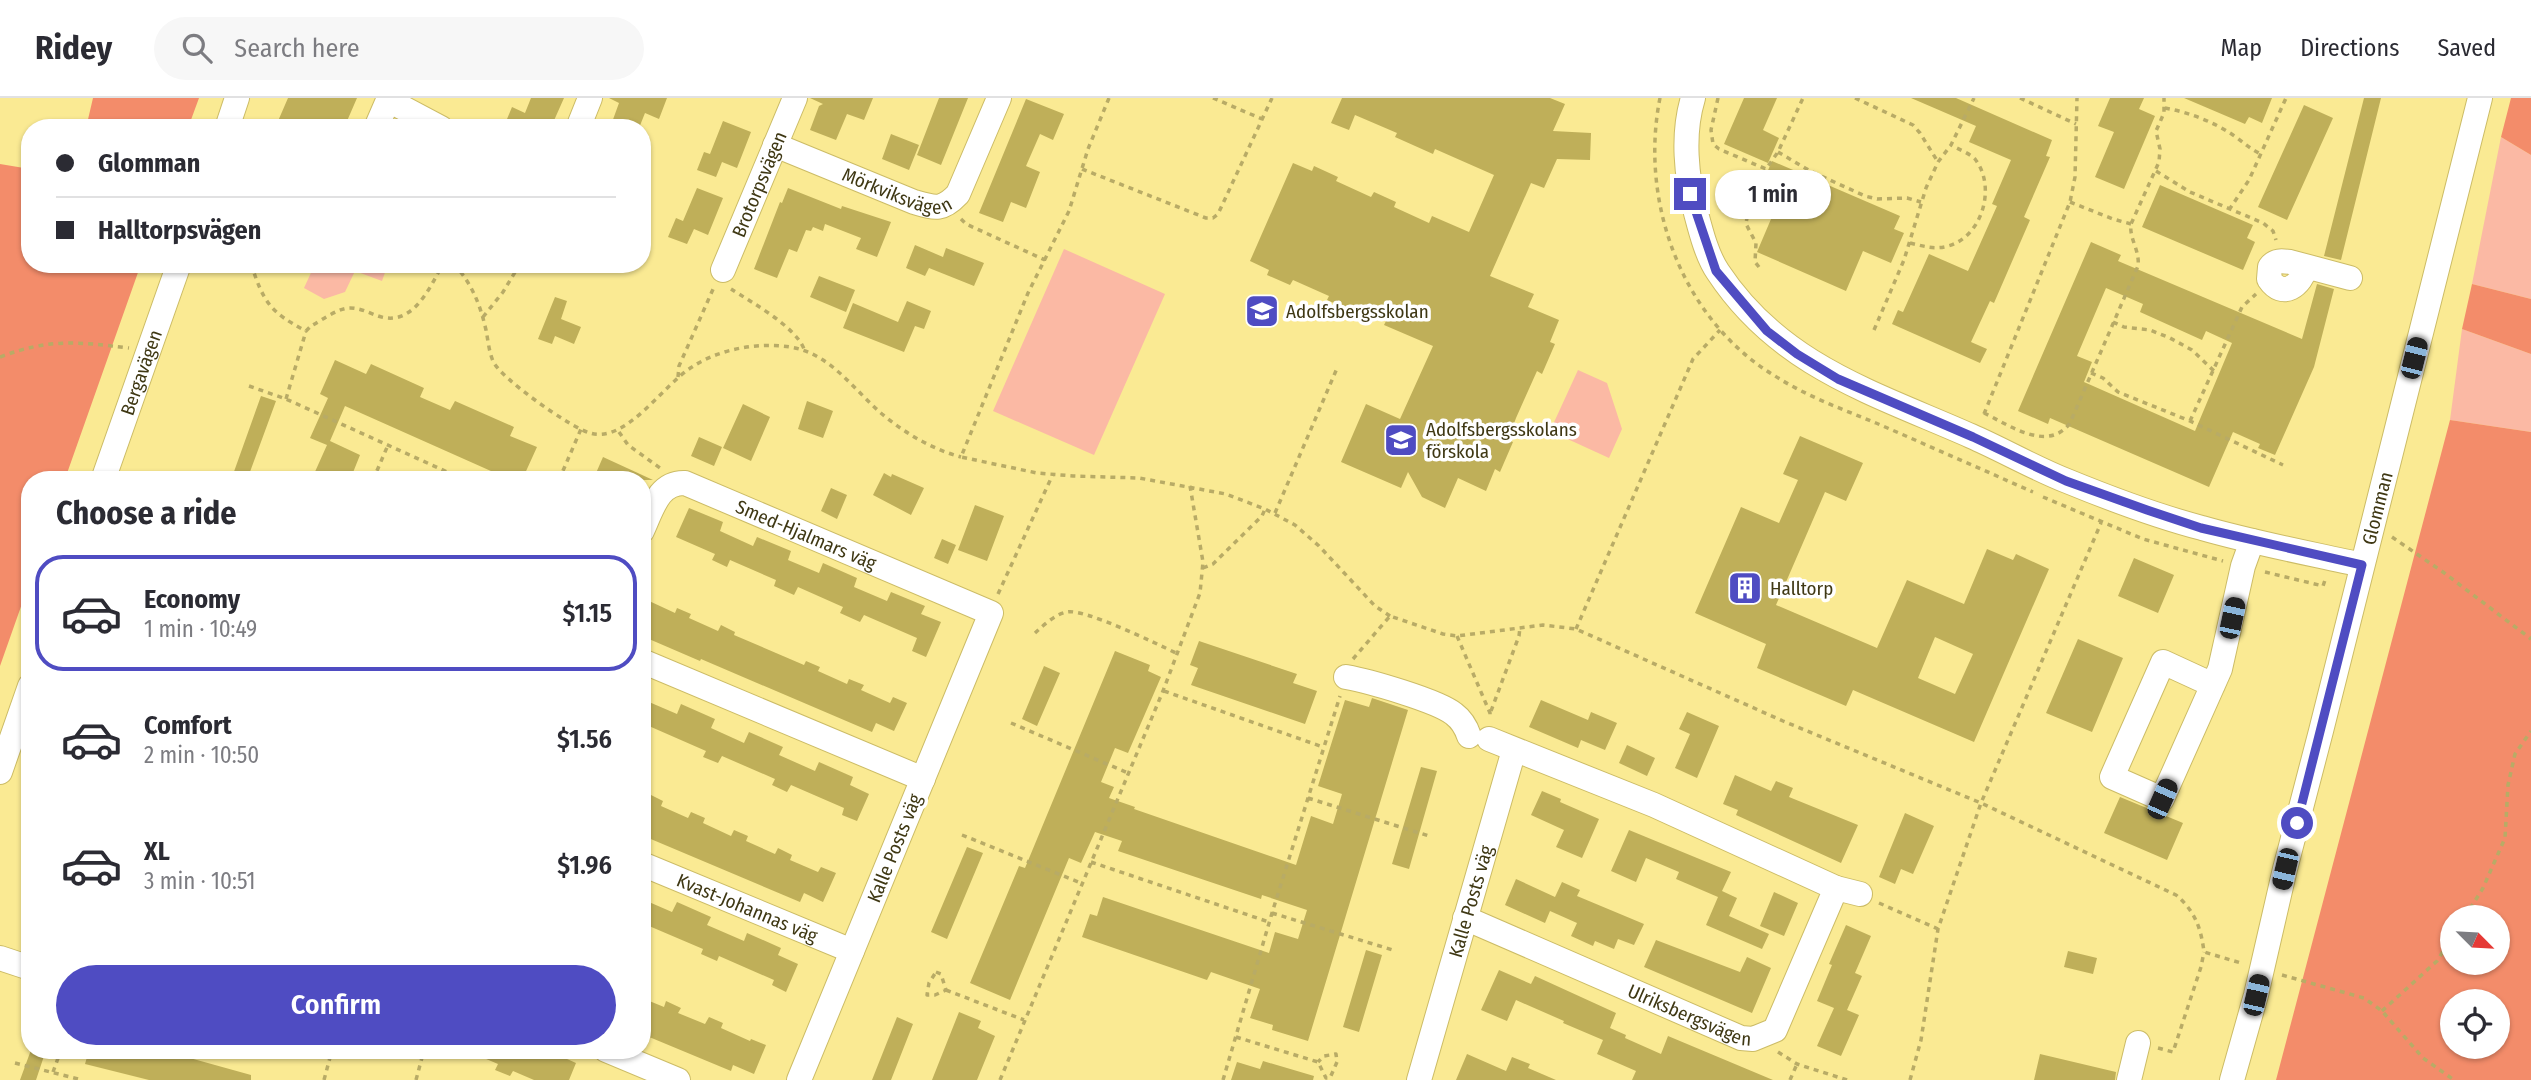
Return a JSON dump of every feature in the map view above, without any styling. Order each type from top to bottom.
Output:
[{"type":"street","points":[[230,119],[237,98]]},
{"type":"street","points":[[582,119],[590,98]]},
{"type":"street","name":"Brotorpsvägen","points":[[720,275],[795,98]]},
{"type":"street","name":"Mörkviksvägen","points":[[775,145],[914,202],[936,208],[949,204],[958,194],[999,98]]},
{"type":"street","points":[[1693,98],[1688,113],[1689,190],[1716,271],[1767,331],[1797,354],[1838,379],[1973,437],[2066,481],[2190,525],[2362,565]]},
{"type":"street","name":"Glomman","points":[[2232,1080],[2480,98]]},
{"type":"street","points":[[380,119],[388,99],[425,119]]},
{"type":"street","points":[[2277,272],[2306,267],[2350,278]]},
{"type":"street","name":"Bergavägen","points":[[106,471],[176,273]]},
{"type":"street","name":"Smed-Hjalmars väg","points":[[669,485],[685,483],[991,613],[993,607]]},
{"type":"street","points":[[651,511],[658,495],[669,485]]},
{"type":"street","points":[[2213,685],[2163,662],[2112,777],[2162,799],[2221,669],[2243,566],[2252,541]]},
{"type":"street","name":"Kalle Posts väg","points":[[799,1080],[993,607]]},
{"type":"street","points":[[651,665],[923,779]]},
{"type":"street","points":[[1346,677],[1368,681],[1448,710],[1479,738],[1654,805],[1848,891]]},
{"type":"street","points":[[0,772],[21,712]]},
{"type":"street","name":"Kalle Posts väg","points":[[1419,1080],[1514,750]]},
{"type":"street","name":"Kvast-Johannas väg","points":[[651,868],[852,951]]},
{"type":"street","name":"Ulriksbergsvägen","points":[[1465,918],[1741,1038],[1753,1039],[1775,1030],[1848,891]]},
{"type":"street","points":[[0,958],[21,965]]},
{"type":"street","points":[[2129,1080],[2138,1043]]},
{"type":"street","points":[[628,1059],[678,1080]]},
{"type":"path","points":[[961,457],[1028,293],[1069,211],[1108,98]]},
{"type":"path","points":[[1213,98],[1262,119]]},
{"type":"path","points":[[1082,169],[1206,218],[1213,218],[1218,214],[1272,98]]},
{"type":"path","points":[[1718,98],[1711,130],[1713,144],[1766,169]]},
{"type":"path","points":[[1759,267],[1755,262],[1756,243],[1746,218],[1766,169],[1778,152],[1803,98]]},
{"type":"path","points":[[1855,98],[1913,125],[1938,162]]},
{"type":"path","points":[[1874,330],[1910,243],[1921,202],[1938,162],[1951,145],[1974,98]]},
{"type":"path","points":[[2020,98],[2076,124]]},
{"type":"path","points":[[1973,437],[2070,202],[2074,187],[2077,98]]},
{"type":"path","points":[[1984,413],[2035,435],[2053,437],[2064,431],[2070,423],[2138,266],[2139,252],[2131,233],[2131,223],[2156,172],[2160,149],[2156,131],[2165,108],[2164,98]]},
{"type":"path","points":[[2229,210],[2249,180],[2286,98]]},
{"type":"path","points":[[2165,108],[2180,111],[2225,130],[2261,154]]},
{"type":"path","points":[[1910,243],[1933,248],[1951,246],[1966,236],[1979,220],[1984,193],[1978,167],[1972,156],[1951,145]]},
{"type":"path","points":[[1778,152],[1810,172],[1865,196],[1877,199],[1907,198],[1921,202]]},
{"type":"path","points":[[2156,172],[2190,192],[2263,223],[2273,231],[2280,251],[2277,272],[2242,307],[2190,421]]},
{"type":"path","points":[[2070,202],[2131,223]]},
{"type":"path","points":[[949,204],[966,224],[1045,260]]},
{"type":"path","points":[[254,273],[261,293],[272,309],[306,331]]},
{"type":"path","points":[[286,399],[301,356],[306,331],[311,326],[349,307],[385,318],[398,318],[414,309],[437,273]]},
{"type":"path","points":[[461,273],[471,285],[483,317],[491,358],[499,372],[562,419],[581,429],[605,436],[618,432],[678,377],[695,365],[736,350],[771,346],[804,349],[827,362],[899,427],[931,447],[995,465],[1053,474],[1139,478],[1226,494],[1275,513],[1295,525],[1390,617],[1457,636],[1520,627],[1559,626],[1576,629],[1783,722],[1981,803],[2176,895],[2187,904],[2197,918],[2204,952],[2202,967],[2176,1042]]},
{"type":"path","points":[[483,317],[515,273]]},
{"type":"path","points":[[678,377],[679,366],[720,275],[796,336],[804,349]]},
{"type":"path","points":[[2113,322],[2124,327],[2150,330],[2170,338],[2192,350],[2214,371]]},
{"type":"path","points":[[1576,629],[1693,359],[1720,330]]},
{"type":"path","points":[[0,357],[29,346],[74,341],[149,351]]},
{"type":"path","points":[[1275,513],[1338,366]]},
{"type":"path","points":[[2091,373],[2118,392],[2190,421],[2283,465]]},
{"type":"path","points":[[249,386],[286,399],[445,470]]},
{"type":"path","points":[[563,471],[581,429]]},
{"type":"path","points":[[618,432],[628,445],[661,469],[669,485]]},
{"type":"path","points":[[377,471],[388,445]]},
{"type":"path","points":[[993,607],[1053,474]]},
{"type":"path","points":[[1000,1080],[1163,691],[1200,593],[1203,568],[1190,486]]},
{"type":"path","points":[[1203,568],[1213,564],[1262,516],[1265,509]]},
{"type":"path","points":[[1910,1080],[1922,1040],[1938,929],[1981,803],[2101,523],[2143,539],[2323,586]]},
{"type":"path","points":[[2386,533],[2443,572],[2531,639]]},
{"type":"path","points":[[1035,633],[1058,615],[1073,611],[1176,653]]},
{"type":"path","points":[[1223,1080],[1269,922],[1346,677],[1354,656],[1390,617]]},
{"type":"path","points":[[1479,738],[1519,636],[1520,627]]},
{"type":"path","points":[[1457,636],[1490,713]]},
{"type":"path","points":[[1163,691],[1323,747]]},
{"type":"path","points":[[1011,723],[1128,773]]},
{"type":"path","points":[[2472,905],[2505,838],[2507,795],[2515,754],[2531,731]]},
{"type":"path","points":[[1308,798],[1429,836]]},
{"type":"path","points":[[962,835],[1081,883]]},
{"type":"path","points":[[1091,862],[1269,922]]},
{"type":"path","points":[[1848,891],[1938,929]]},
{"type":"path","points":[[1272,913],[1396,951]]},
{"type":"path","points":[[2204,952],[2364,998],[2382,1011],[2423,1058],[2454,1080]]},
{"type":"path","points":[[2382,1011],[2440,956]]},
{"type":"path","points":[[946,990],[941,974],[936,972],[926,992],[931,996],[946,990],[1024,1020]]},
{"type":"path","points":[[1236,1037],[1318,1062]]},
{"type":"path","points":[[1772,1045],[1783,1057],[1797,1064],[1847,1080]]},
{"type":"path","points":[[1336,1054],[1337,1062],[1330,1078],[1326,1078],[1318,1067],[1318,1062],[1324,1056],[1336,1054]]},
{"type":"path","points":[[53,1073],[58,1059]]},
{"type":"path","points":[[324,1080],[330,1059]]},
{"type":"path","points":[[416,1080],[422,1059]]},
{"type":"path","points":[[15,1062],[82,1080]]},
{"type":"path","points":[[1790,1080],[1797,1064]]},
{"type":"shaded area","points":[[93,98],[199,98],[191,119],[88,119]]},
{"type":"shaded area","points":[[2511,98],[2531,98],[2531,155],[2501,137]]},
{"type":"shaded area","points":[[2501,137],[2531,155],[2531,299],[2472,284]]},
{"type":"shaded area","points":[[0,164],[21,168],[21,273],[138,273],[68,471],[21,471],[21,606],[0,666]]},
{"type":"shaded area","points":[[1064,249],[1165,294],[1094,455],[993,411]]},
{"type":"shaded area","points":[[311,273],[354,273],[345,292],[324,299],[304,288]]},
{"type":"shaded area","points":[[360,273],[385,273],[382,281]]},
{"type":"shaded area","points":[[2472,284],[2531,299],[2531,354],[2462,329]]},
{"type":"shaded area","points":[[2462,329],[2531,354],[2531,432],[2450,420]]},
{"type":"shaded area","points":[[1578,370],[1607,383],[1622,429],[1609,458],[1550,431]]},
{"type":"shaded area","points":[[2450,420],[2531,432],[2531,1080],[2276,1080]]},
{"type":"building","points":[[288,98],[357,98],[348,119],[279,119]]},
{"type":"building","points":[[531,98],[564,98],[555,119],[507,119],[512,107],[525,113]]},
{"type":"building","points":[[609,98],[667,98],[659,119],[645,113],[643,119],[613,119],[619,103]]},
{"type":"building","points":[[810,98],[873,98],[864,120],[847,114],[836,140],[810,130],[819,106],[823,104]]},
{"type":"building","points":[[939,98],[968,98],[941,165],[917,155]]},
{"type":"building","points":[[1342,98],[1550,98],[1565,104],[1553,131],[1591,133],[1590,160],[1557,159],[1544,188],[1531,183],[1490,276],[1534,294],[1528,307],[1559,320],[1550,342],[1555,344],[1542,374],[1537,371],[1516,418],[1508,440],[1513,442],[1500,472],[1495,469],[1486,491],[1458,478],[1445,508],[1422,497],[1408,472],[1401,488],[1341,462],[1366,404],[1400,419],[1433,346],[1384,325],[1386,321],[1351,305],[1349,310],[1327,300],[1329,296],[1293,280],[1290,285],[1267,275],[1269,270],[1250,261],[1293,163],[1312,171],[1314,166],[1338,177],[1336,181],[1371,197],[1374,192],[1396,202],[1394,207],[1429,223],[1432,216],[1469,232],[1494,175],[1435,149],[1433,154],[1395,137],[1397,133],[1355,115],[1349,130],[1331,123]]},
{"type":"building","points":[[1744,98],[1777,98],[1763,130],[1779,138],[1768,163],[1724,144]]},
{"type":"building","points":[[1911,98],[1956,98],[2052,140],[2046,156],[2050,157],[2024,217],[2030,220],[1994,303],[1990,301],[1971,342],[1987,349],[1980,363],[1892,324],[1898,310],[1903,312],[1929,254],[1968,271],[1997,206],[1992,204],[2011,160],[1969,142],[1976,126]]},
{"type":"building","points":[[2110,98],[2144,98],[2139,109],[2155,116],[2124,189],[2095,177],[2114,132],[2098,126]]},
{"type":"building","points":[[2184,98],[2272,98],[2262,123],[2249,117],[2245,124]]},
{"type":"building","points":[[2364,98],[2381,98],[2341,260],[2324,256]]},
{"type":"building","points":[[1026,99],[1064,114],[1053,140],[1040,134],[1026,166],[1040,172],[1026,208],[1011,202],[1003,222],[979,213]]},
{"type":"building","points":[[2304,105],[2333,118],[2287,220],[2258,207]]},
{"type":"building","points":[[723,121],[751,132],[737,168],[722,162],[716,177],[697,170],[704,152],[710,154]]},
{"type":"building","points":[[891,134],[919,145],[909,170],[882,159]]},
{"type":"building","points":[[1772,161],[1900,216],[1894,229],[1904,233],[1891,263],[1863,251],[1846,291],[1757,252],[1774,212],[1754,203]]},
{"type":"building","points":[[2160,185],[2253,225],[2247,238],[2255,242],[2243,270],[2142,227]]},
{"type":"building","points":[[697,188],[723,198],[708,235],[694,229],[687,244],[668,237],[676,218],[683,221]]},
{"type":"building","points":[[788,188],[841,209],[842,206],[891,222],[877,257],[856,249],[861,238],[825,224],[823,231],[813,227],[811,231],[806,230],[797,252],[789,249],[777,278],[754,269]]},
{"type":"building","points":[[2091,242],[2121,255],[2118,261],[2302,339],[2317,284],[2334,289],[2314,367],[2275,455],[2258,448],[2260,444],[2233,432],[2209,487],[2050,418],[2048,424],[2018,411]],"holes":[[[2106,288],[2143,304],[2140,312],[2202,340],[2206,331],[2232,343],[2195,431],[2084,382],[2092,362],[2077,356]]]},
{"type":"building","points":[[915,245],[943,257],[946,248],[984,263],[974,286],[929,268],[925,276],[906,268]]},
{"type":"building","points":[[819,276],[855,290],[846,312],[810,297]]},
{"type":"building","points":[[555,297],[567,301],[561,319],[581,327],[574,344],[555,336],[552,344],[538,339]]},
{"type":"building","points":[[907,301],[931,311],[924,329],[915,326],[904,352],[843,328],[853,303],[898,322]]},
{"type":"building","points":[[335,360],[366,374],[371,364],[424,388],[420,397],[450,410],[455,401],[514,427],[510,436],[537,447],[526,471],[491,471],[345,406],[330,441],[360,455],[354,471],[315,471],[327,445],[310,438],[328,398],[320,394]]},
{"type":"building","points":[[261,396],[276,401],[250,471],[234,471]]},
{"type":"building","points":[[807,401],[833,411],[823,438],[798,429]]},
{"type":"building","points":[[743,404],[770,417],[751,461],[723,448]]},
{"type":"building","name":"Halltorp","points":[[1800,436],[1863,463],[1846,501],[1825,492],[1776,605],[1877,648],[1907,580],[1964,604],[1987,549],[2013,560],[2016,554],[2049,569],[1974,742],[1853,690],[1846,706],[1757,668],[1766,644],[1695,613],[1741,507],[1779,523],[1798,480],[1783,474]],"holes":[[[1935,637],[1973,654],[1955,694],[1918,678]]]},
{"type":"building","points":[[699,437],[722,447],[714,466],[691,456]]},
{"type":"building","points":[[603,457],[633,471],[597,471]]},
{"type":"building","points":[[884,473],[924,488],[911,515],[873,495]]},
{"type":"building","points":[[831,488],[847,495],[837,519],[821,511]]},
{"type":"building","points":[[975,505],[1004,516],[987,561],[958,550]]},
{"type":"building","points":[[689,508],[723,522],[720,531],[753,546],[757,537],[791,551],[788,560],[819,573],[823,563],[857,578],[854,587],[887,601],[891,592],[925,606],[921,614],[941,622],[926,657],[912,651],[917,638],[864,615],[860,622],[840,613],[843,607],[798,587],[794,595],[774,586],[776,580],[730,560],[727,567],[712,560],[715,554],[676,537]]},
{"type":"building","points":[[942,539],[956,545],[948,564],[934,558]]},
{"type":"building","points":[[2134,558],[2174,575],[2158,613],[2118,596]]},
{"type":"building","points":[[651,602],[675,613],[677,608],[691,614],[689,618],[718,631],[721,625],[735,632],[734,635],[804,665],[806,661],[820,667],[818,671],[847,684],[849,679],[864,685],[861,690],[890,703],[893,697],[907,703],[894,731],[876,723],[872,732],[701,659],[700,661],[651,640]]},
{"type":"building","points":[[2078,639],[2123,658],[2092,732],[2046,713]]},
{"type":"building","points":[[1199,641],[1297,674],[1293,683],[1317,691],[1305,724],[1191,685],[1198,668],[1190,665]]},
{"type":"building","points":[[1115,651],[1150,665],[1148,671],[1161,677],[1128,753],[1115,748],[1101,782],[1114,787],[1109,798],[1296,865],[1311,816],[1333,824],[1342,794],[1318,786],[1345,700],[1369,707],[1372,698],[1408,710],[1308,1041],[1272,1030],[1273,1025],[1250,1018],[1260,989],[1211,972],[1207,980],[1082,937],[1090,914],[1097,916],[1103,897],[1269,953],[1275,932],[1298,939],[1307,910],[1262,895],[1261,899],[1118,851],[1122,841],[1095,832],[1081,863],[1069,858],[1010,1000],[970,983],[1019,866],[1025,868]]},
{"type":"building","points":[[1044,666],[1060,673],[1037,726],[1022,719]]},
{"type":"building","points":[[1541,700],[1588,720],[1591,712],[1617,723],[1605,750],[1581,740],[1578,748],[1529,727]]},
{"type":"building","points":[[651,703],[677,714],[681,704],[715,719],[711,728],[744,743],[749,732],[783,747],[779,755],[815,771],[819,762],[853,777],[850,785],[869,794],[857,821],[842,815],[844,808],[791,785],[787,792],[772,785],[775,779],[722,756],[718,763],[703,757],[706,751],[651,727]]},
{"type":"building","points":[[1687,712],[1719,726],[1697,778],[1675,768],[1690,734],[1679,729]]},
{"type":"building","points":[[1627,745],[1655,758],[1647,776],[1619,763]]},
{"type":"building","points":[[1421,767],[1437,771],[1409,869],[1392,864]]},
{"type":"building","points":[[1735,775],[1771,791],[1776,781],[1793,788],[1789,797],[1858,825],[1841,863],[1736,815],[1738,810],[1723,804]]},
{"type":"building","points":[[1542,791],[1599,819],[1582,858],[1556,847],[1564,830],[1531,815]]},
{"type":"building","points":[[651,795],[663,801],[661,806],[688,818],[691,812],[705,818],[703,823],[731,836],[734,830],[748,836],[746,841],[775,854],[778,848],[792,855],[790,860],[818,872],[821,867],[836,873],[823,902],[804,893],[800,902],[651,839]]},
{"type":"building","points":[[2120,797],[2183,823],[2167,860],[2104,833]]},
{"type":"building","points":[[1905,813],[1934,826],[1913,874],[1901,869],[1895,884],[1879,877]]},
{"type":"building","points":[[1629,830],[1731,872],[1722,891],[1737,898],[1729,916],[1769,934],[1762,949],[1706,925],[1718,897],[1676,879],[1679,872],[1646,858],[1636,882],[1611,871]]},
{"type":"building","points":[[967,847],[983,853],[947,939],[931,932]]},
{"type":"building","points":[[1516,879],[1555,897],[1562,882],[1580,890],[1577,896],[1644,924],[1634,945],[1618,939],[1614,949],[1595,941],[1593,946],[1571,936],[1577,923],[1550,911],[1545,923],[1505,905]]},
{"type":"building","points":[[1774,892],[1798,903],[1784,936],[1760,926]]},
{"type":"building","points":[[677,902],[711,917],[707,925],[744,941],[747,933],[781,948],[778,955],[798,964],[786,992],[772,985],[774,980],[719,956],[717,961],[701,954],[703,949],[651,927],[651,903],[672,912]]},
{"type":"building","points":[[1846,925],[1871,936],[1855,973],[1862,976],[1847,1010],[1859,1015],[1841,1056],[1817,1046],[1834,1008],[1817,1001]]},
{"type":"building","points":[[1656,940],[1740,972],[1747,957],[1771,968],[1752,1013],[1644,967]]},
{"type":"building","points":[[1366,950],[1382,955],[1359,1032],[1343,1027]]},
{"type":"building","points":[[2068,951],[2097,958],[2093,974],[2064,967]]},
{"type":"building","points":[[1499,970],[1531,984],[1535,976],[1616,1013],[1610,1028],[1661,1054],[1668,1036],[1773,1080],[1632,1080],[1636,1071],[1597,1054],[1603,1040],[1563,1023],[1564,1021],[1516,1000],[1507,1021],[1481,1010]]},
{"type":"building","points":[[666,1001],[681,1008],[678,1013],[705,1024],[709,1017],[723,1023],[721,1028],[766,1045],[754,1074],[733,1065],[731,1071],[651,1038],[651,1002],[664,1007]]},
{"type":"building","points":[[959,1012],[981,1021],[978,1028],[995,1036],[977,1080],[932,1080]]},
{"type":"building","points":[[897,1017],[913,1024],[891,1080],[872,1080]]},
{"type":"building","points":[[1467,1054],[1506,1071],[1512,1057],[1530,1064],[1528,1068],[1556,1080],[1456,1080]]},
{"type":"building","points":[[2040,1054],[2116,1072],[2115,1080],[2034,1080]]},
{"type":"building","points":[[28,1059],[43,1059],[36,1080],[20,1080]]},
{"type":"building","points":[[86,1059],[193,1059],[251,1075],[251,1080],[149,1080],[85,1064]]},
{"type":"building","points":[[486,1059],[567,1059],[576,1063],[569,1080],[534,1080],[513,1071],[510,1076],[495,1070],[498,1064]]},
{"type":"building","points":[[1263,1061],[1314,1076],[1313,1080],[1231,1080],[1237,1062],[1260,1069]]},
{"type":"place","name":"Adolfsbergsskolan","points":[[1262,311]]},
{"type":"place","name":"Adolfsbergsskolans förskola","points":[[1401,440]]},
{"type":"place","name":"Halltorp","points":[[1745,588]]},
{"type":"route","points":[[1690,194],[1716,271],[1767,331],[1797,354],[1838,379],[1973,437],[2066,481],[2147,510],[2201,528],[2362,565],[2297,823]]}]
